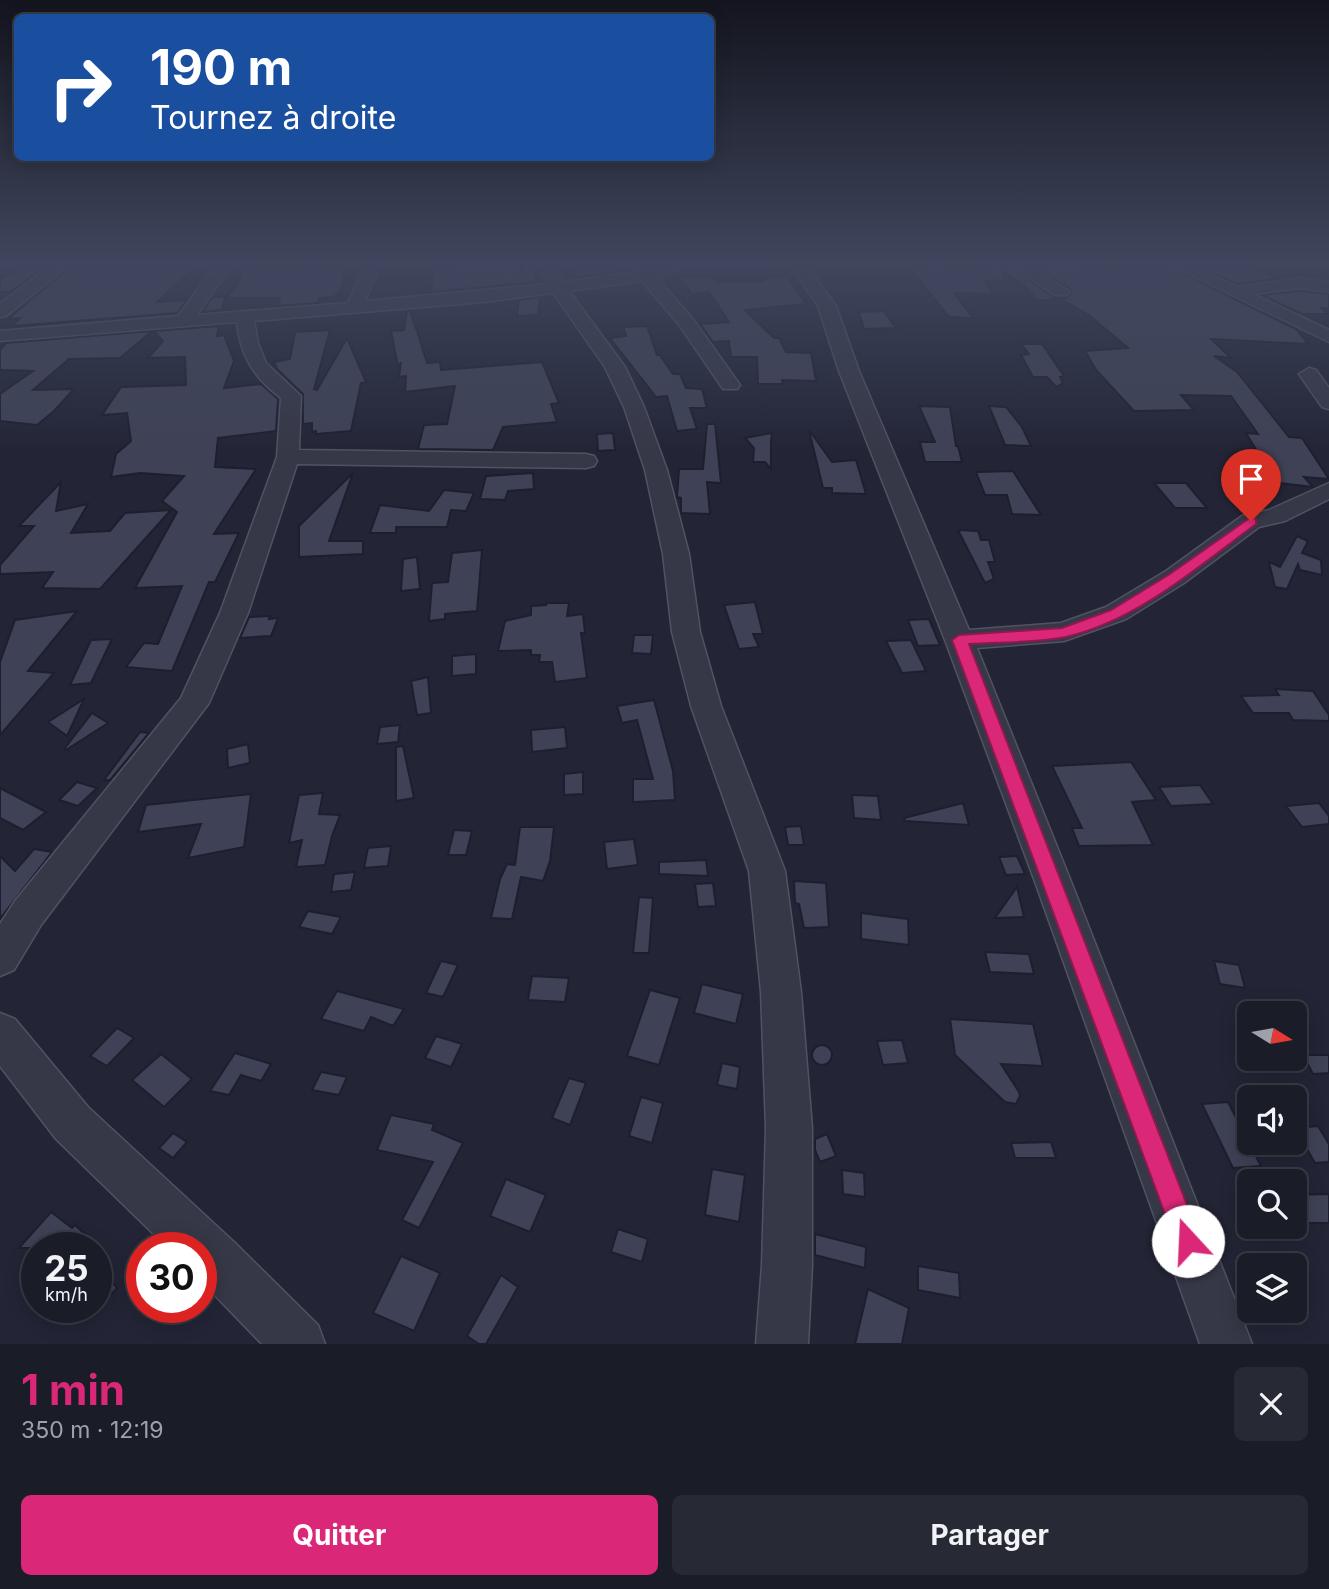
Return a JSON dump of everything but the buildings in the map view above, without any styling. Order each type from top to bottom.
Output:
[{"type":"street","points":[[0,336],[102,328]]},
{"type":"street","points":[[0,958],[28,913],[194,703],[234,613],[288,457],[291,397],[265,378],[247,337],[246,328]]},
{"type":"street","points":[[587,328],[615,367],[634,407],[656,470],[676,554],[686,632],[706,706],[767,871],[781,992],[789,1128],[787,1265],[782,1344]]},
{"type":"street","points":[[690,328],[730,386]]},
{"type":"street","points":[[834,328],[849,371],[959,640],[1226,1344]]},
{"type":"street","points":[[1309,328],[1329,337]]},
{"type":"street","points":[[1309,374],[1329,403]]},
{"type":"street","points":[[288,457],[586,461]]},
{"type":"street","points":[[959,640],[1064,632],[1116,613],[1175,577],[1251,521],[1276,516],[1329,490]]},
{"type":"street","points":[[0,1033],[72,1123],[216,1259],[299,1344]]},
{"type":"route","points":[[1188,1241],[959,640],[1064,632],[1116,613],[1175,577],[1251,521]]}]
